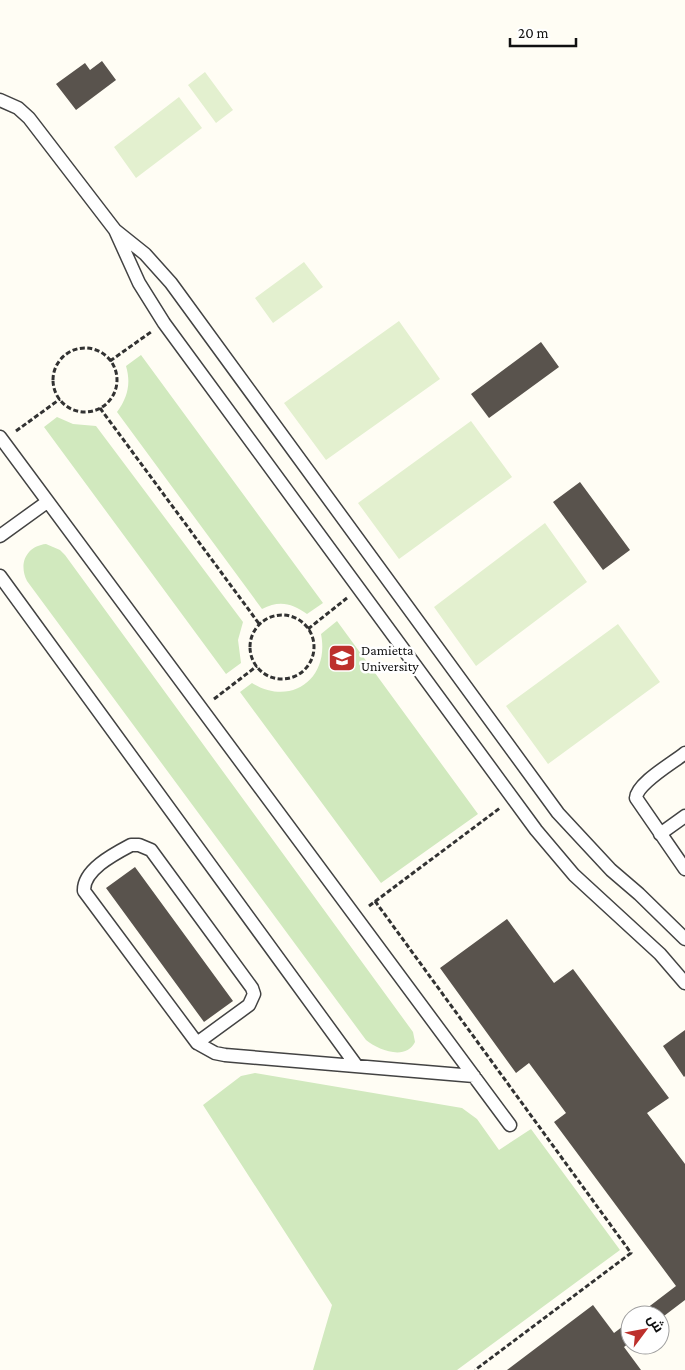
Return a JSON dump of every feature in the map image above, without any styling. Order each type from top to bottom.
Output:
[{"type":"lane","points":[[0,100],[18,108],[29,118],[115,230],[139,283],[164,323],[554,853],[574,876],[660,954],[685,983]]},
{"type":"lane","points":[[115,230],[145,254],[171,283],[558,813],[611,870],[661,914],[685,939]]},
{"type":"lane","points":[[1,439],[510,1125]]},
{"type":"lane","points":[[0,536],[47,502]]},
{"type":"lane","points":[[0,576],[356,1065]]},
{"type":"lane","points":[[685,753],[642,785],[636,793],[638,803],[685,868]]},
{"type":"lane","points":[[660,834],[685,816]]},
{"type":"lane","points":[[197,1043],[249,1005],[252,1000],[252,988],[151,850],[131,845],[89,874],[84,884],[84,891],[197,1043],[215,1053],[474,1076]]},
{"type":"path","points":[[110,361],[164,323]]},
{"type":"path","points":[[87,348],[96,350],[110,361],[117,378],[116,387],[113,396],[100,408],[83,412],[74,410],[60,399],[54,383],[54,374],[57,365],[70,352],[87,348]]},
{"type":"path","points":[[1,439],[60,399]]},
{"type":"path","points":[[100,408],[260,625]]},
{"type":"path","points":[[308,629],[359,588]]},
{"type":"path","points":[[275,616],[284,616],[301,622],[308,629],[312,637],[313,654],[305,670],[289,679],[280,679],[263,673],[256,666],[251,650],[251,641],[260,625],[275,616]]},
{"type":"path","points":[[201,709],[256,666]]},
{"type":"path","points":[[355,916],[512,798]]},
{"type":"path","points":[[375,901],[631,1253],[475,1370]]},
{"type":"green space","points":[[205,72],[233,110],[216,123],[188,85]]},
{"type":"green space","points":[[179,97],[202,128],[136,178],[114,147]]},
{"type":"green space","points":[[304,262],[323,287],[273,323],[255,298]]},
{"type":"green space","points":[[399,321],[440,379],[326,460],[284,403]]},
{"type":"green space","points":[[141,355],[323,603],[307,614],[296,607],[285,604],[274,604],[262,609],[117,412],[128,390],[126,366]]},
{"type":"green space","points":[[57,417],[73,424],[96,426],[243,622],[238,640],[241,663],[226,674],[44,427]]},
{"type":"green space","points":[[471,421],[512,477],[399,559],[358,503]]},
{"type":"green space","points":[[545,523],[587,582],[476,666],[434,607]]},
{"type":"green space","points":[[46,544],[60,550],[65,555],[413,1032],[415,1042],[411,1048],[405,1051],[392,1052],[377,1047],[366,1040],[27,581],[24,574],[26,556],[39,545]]},
{"type":"green space","points":[[337,621],[478,814],[381,883],[240,692],[252,683],[267,690],[280,692],[293,690],[304,684],[313,676],[320,664],[322,650],[321,634]]},
{"type":"green space","points":[[618,624],[660,682],[548,764],[506,706]]},
{"type":"green space","points":[[255,1073],[462,1108],[477,1119],[499,1150],[531,1129],[620,1250],[457,1370],[313,1370],[332,1305],[203,1105],[241,1076]]},
{"type":"building","points":[[102,61],[116,80],[76,110],[56,84],[85,63],[90,70]]},
{"type":"building","points":[[541,342],[559,367],[489,418],[471,394]]},
{"type":"building","points":[[580,482],[630,550],[603,570],[553,502]]},
{"type":"building","points":[[135,867],[233,1001],[204,1022],[106,888]]},
{"type":"building","points":[[507,919],[554,983],[573,969],[669,1098],[647,1113],[685,1164],[685,1300],[670,1311],[670,1305],[651,1305],[676,1286],[554,1122],[566,1113],[529,1063],[516,1073],[440,968]]},
{"type":"building","points":[[685,1030],[685,1076],[684,1077],[663,1046]]},
{"type":"building","points":[[593,1305],[614,1333],[620,1328],[620,1355],[630,1355],[641,1370],[507,1370]]},
{"type":"place","name":"Damietta University","points":[[342,658]]}]
